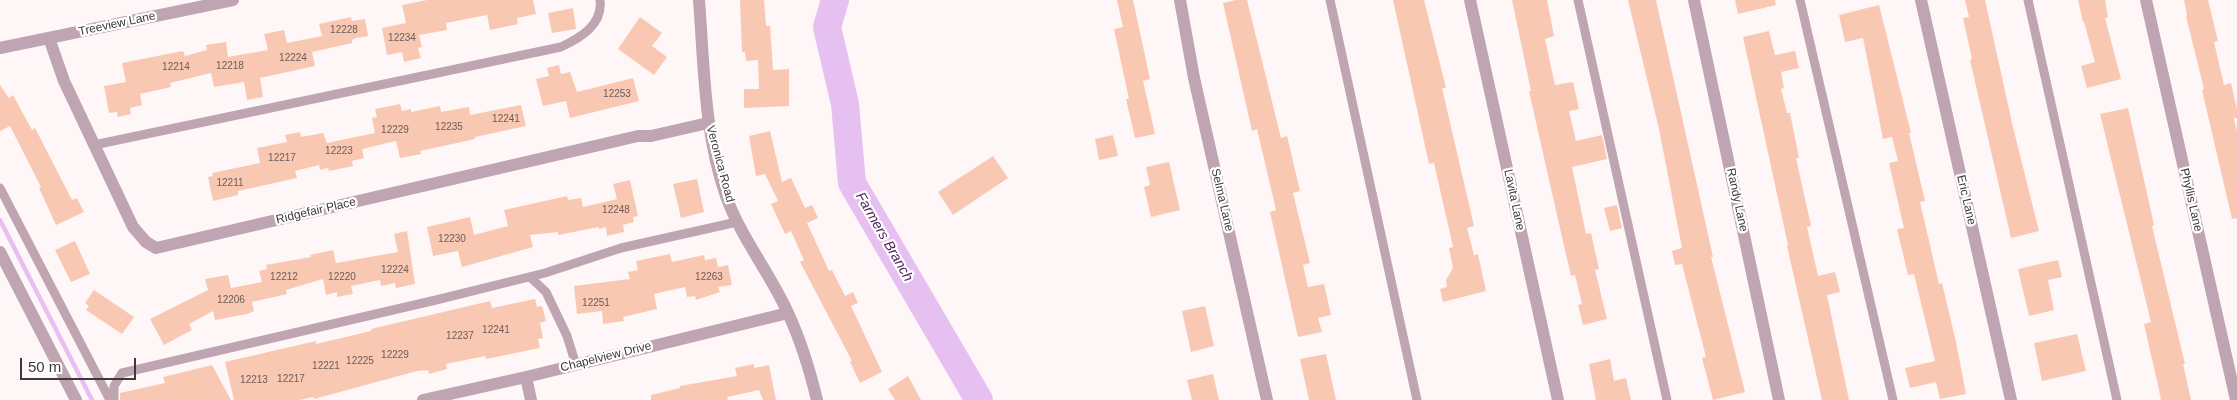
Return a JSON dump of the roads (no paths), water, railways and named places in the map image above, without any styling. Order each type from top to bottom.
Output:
[{"type":"street","name":"Treeview Lane","points":[[0,48],[233,0]]},
{"type":"street","name":"Veronica Road","points":[[699,0],[708,123],[726,195],[737,222],[788,313],[810,371],[817,400]]},
{"type":"street","name":"Selma Lane","points":[[1180,0],[1194,78],[1267,400]]},
{"type":"street","name":"Lavita Lane","points":[[1470,0],[1558,400]]},
{"type":"street","name":"Randy Lane","points":[[1694,0],[1779,400]]},
{"type":"street","name":"Eric Lane","points":[[1921,0],[2011,400]]},
{"type":"street","name":"Phyllis Lane","points":[[2146,0],[2236,400]]},
{"type":"street","name":"Ridgefair Place","points":[[49,38],[64,81],[132,227],[146,242],[156,248],[638,136],[651,136],[708,123]]},
{"type":"street","points":[[0,252],[76,400]]},
{"type":"street","name":"Chapelview Drive","points":[[426,400],[788,313]]},
{"type":"street","points":[[526,377],[531,400]]},
{"type":"lane","points":[[94,145],[561,47],[580,38],[596,22],[600,0]]},
{"type":"lane","points":[[1330,0],[1417,400]]},
{"type":"lane","points":[[1578,0],[1667,400]]},
{"type":"lane","points":[[1800,0],[1893,400]]},
{"type":"lane","points":[[2028,0],[2117,400]]},
{"type":"lane","points":[[0,188],[110,400]]},
{"type":"lane","points":[[114,400],[114,386],[122,373],[530,277],[621,248],[737,222]]},
{"type":"lane","points":[[530,277],[546,292],[567,336],[576,365]]},
{"type":"waterway","name":"Farmers Branch","points":[[835,0],[827,27],[845,104],[852,183],[979,400]]},
{"type":"waterway","points":[[0,220],[92,400]]}]
